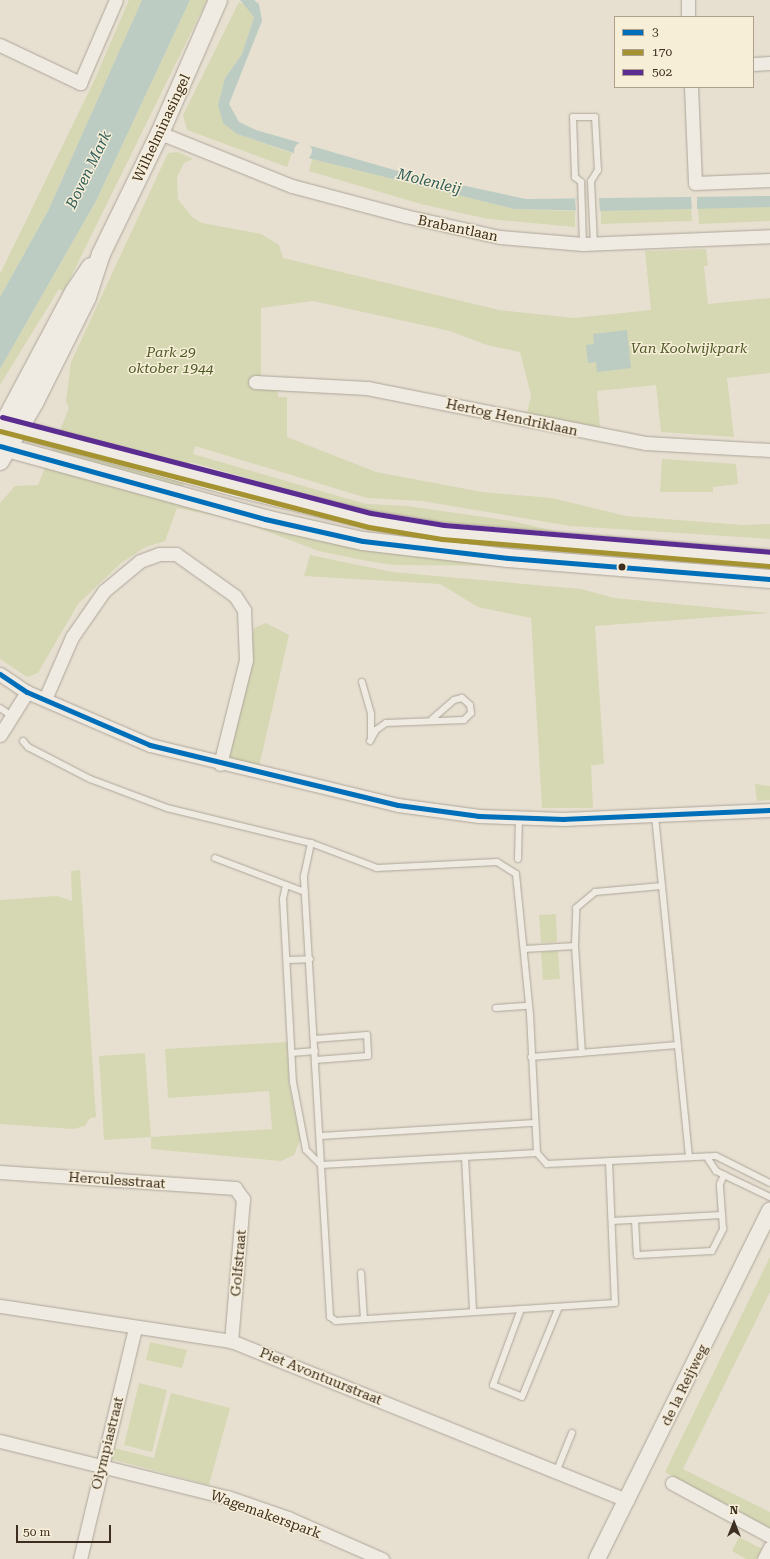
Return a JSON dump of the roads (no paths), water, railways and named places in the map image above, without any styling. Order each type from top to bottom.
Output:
[{"type":"main road","name":"Wilhelminasingel","points":[[2,452],[6,427],[74,292],[101,254],[160,133],[218,0]]},
{"type":"main road","points":[[6,427],[238,488],[370,520],[443,532],[770,559]]},
{"type":"main road","points":[[2,452],[265,519],[364,541],[492,557],[770,579]]},
{"type":"street","points":[[0,45],[80,83],[116,0]]},
{"type":"street","points":[[688,0],[688,16]]},
{"type":"street","points":[[754,64],[770,63]]},
{"type":"street","points":[[691,88],[695,183],[770,180]]},
{"type":"street","name":"Brabantlaan","points":[[160,133],[292,186],[405,216],[500,237],[588,244],[770,236]]},
{"type":"street","name":"Hertog Hendriklaan","points":[[255,382],[367,388],[645,443],[770,450]]},
{"type":"street","points":[[45,699],[75,633],[104,591],[140,561],[159,554],[176,554],[235,596],[244,610],[246,660],[220,764]]},
{"type":"street","points":[[0,674],[27,692],[136,740],[220,764],[360,792],[438,812],[519,818],[655,816],[770,810]]},
{"type":"street","points":[[0,735],[27,692]]},
{"type":"street","name":"Herculesstraat","points":[[0,1172],[235,1188]]},
{"type":"street","name":"Golfstraat","points":[[231,1341],[243,1199],[235,1188]]},
{"type":"street","name":"de la Reijweg","points":[[597,1559],[770,1211]]},
{"type":"street","name":"Piet Avontuurstraat","points":[[0,1306],[135,1328],[231,1341],[556,1470],[627,1500]]},
{"type":"street","name":"Olympiastraat","points":[[80,1559],[135,1328]]},
{"type":"street","name":"Wagemakerspark","points":[[0,1441],[227,1497],[288,1518],[382,1559]]},
{"type":"street","points":[[672,1483],[770,1536]]},
{"type":"street","points":[[764,1559],[770,1547]]},
{"type":"lane","points":[[588,244],[592,217],[591,181],[598,170],[595,116],[573,117],[575,177],[581,182],[591,181]]},
{"type":"lane","points":[[581,182],[583,218],[588,244]]},
{"type":"lane","points":[[362,682],[371,714],[370,741],[376,730],[386,723],[432,720],[464,720],[471,712],[470,705],[462,698],[454,700],[432,720]]},
{"type":"lane","points":[[0,708],[12,716]]},
{"type":"lane","points":[[23,741],[28,747],[90,779],[167,808],[311,843],[377,868],[497,862],[508,866],[519,882],[537,1153],[547,1164],[716,1156],[770,1183]]},
{"type":"lane","points":[[655,816],[689,1157]]},
{"type":"lane","points":[[518,859],[519,818]]},
{"type":"lane","points":[[311,843],[306,856],[305,892],[330,1317],[336,1321],[615,1303],[609,1162]]},
{"type":"lane","points":[[215,858],[305,892]]},
{"type":"lane","points":[[286,885],[283,899],[292,1053],[306,1150],[321,1165],[537,1153]]},
{"type":"lane","points":[[582,1053],[575,946],[576,908],[595,892],[662,886]]},
{"type":"lane","points":[[524,949],[575,946]]},
{"type":"lane","points":[[287,960],[310,959]]},
{"type":"lane","points":[[496,1008],[528,1006]]},
{"type":"lane","points":[[314,1039],[367,1035],[368,1056],[315,1060]]},
{"type":"lane","points":[[531,1057],[678,1045]]},
{"type":"lane","points":[[292,1053],[315,1051]]},
{"type":"lane","points":[[320,1136],[535,1122]]},
{"type":"lane","points":[[707,1156],[716,1171],[770,1197]]},
{"type":"lane","points":[[465,1157],[473,1312]]},
{"type":"lane","points":[[635,1220],[637,1256],[712,1251],[722,1229],[720,1184],[724,1175]]},
{"type":"lane","points":[[612,1221],[722,1215]]},
{"type":"lane","points":[[361,1273],[364,1319]]},
{"type":"lane","points":[[521,1309],[493,1385],[522,1397],[559,1307]]},
{"type":"lane","points":[[556,1470],[572,1433]]},
{"type":"water","name":"Boven Mark","points":[[142,0],[190,0],[96,201],[0,369],[0,297],[48,211]]},
{"type":"water","name":"Molenleij","points":[[240,0],[254,0],[259,4],[262,21],[229,104],[239,122],[256,130],[405,173],[526,199],[770,196],[770,207],[601,211],[514,209],[312,159],[237,134],[223,123],[218,105],[225,78],[242,54],[254,17]]},
{"type":"water","points":[[627,330],[631,368],[597,372],[596,362],[588,363],[586,345],[594,344],[593,334]]},
{"type":"park label","name":"Van Koolwijkpark","points":[[689,348]]},
{"type":"park label","name":"Park 29 oktober 1944","points":[[171,360]]}]
